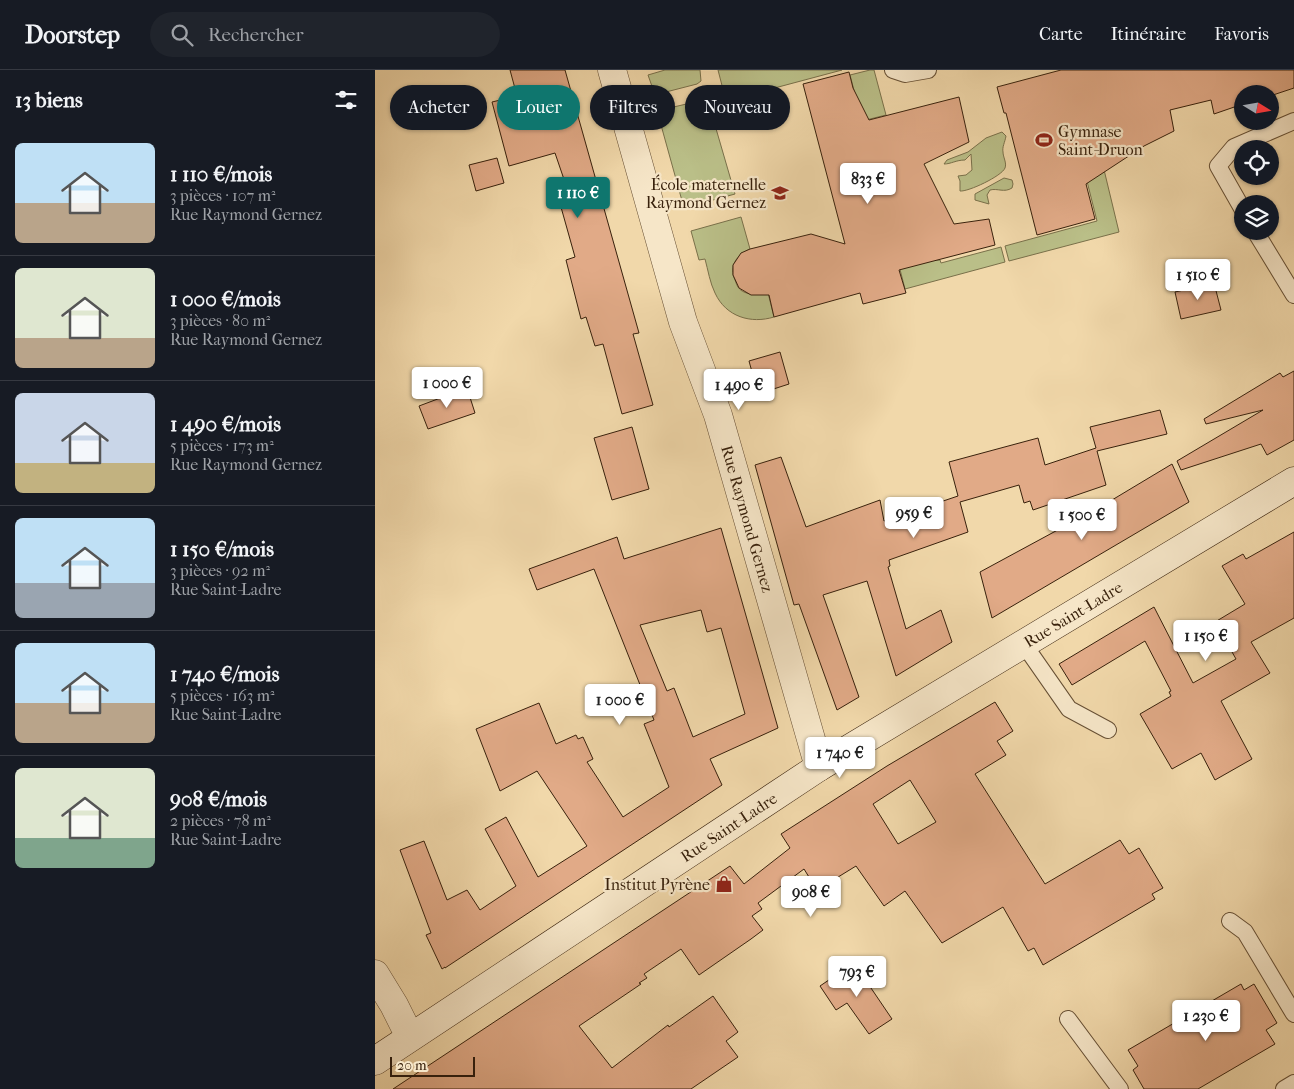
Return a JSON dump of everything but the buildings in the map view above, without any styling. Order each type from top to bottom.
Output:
[{"type":"street","name":"Rue Raymond Gernez","points":[[615,71],[683,322],[718,415],[819,767]]},
{"type":"street","name":"Rue Saint-Ladre","points":[[375,1061],[819,767],[1294,480]]},
{"type":"street","points":[[375,974],[394,1005],[410,1037]]},
{"type":"lane","points":[[893,70],[905,74],[928,70]]},
{"type":"lane","points":[[1234,195],[1218,166],[1234,146],[1294,120]]},
{"type":"lane","points":[[1260,240],[1294,295]]},
{"type":"lane","points":[[1023,643],[1069,709],[1108,730]]},
{"type":"lane","points":[[1230,921],[1245,932],[1294,1014]]},
{"type":"lane","points":[[1068,1019],[1120,1089]]},
{"type":"lane","points":[[1284,1089],[1294,1083]]},
{"type":"green space","points":[[665,70],[700,70],[701,81],[697,84],[685,85],[685,87],[675,90],[675,85],[652,85],[648,75]]},
{"type":"green space","points":[[718,70],[842,70],[786,85],[722,85]]},
{"type":"green space","points":[[874,70],[886,115],[862,121],[850,75]]},
{"type":"green space","points":[[1080,70],[1119,232],[1009,261],[1005,246],[1097,221],[1060,74]]},
{"type":"green space","points":[[685,104],[685,130],[716,130],[735,194],[684,208],[662,130],[675,130],[675,107]]},
{"type":"green space","points":[[1002,132],[1006,136],[1003,150],[1006,164],[1003,171],[984,183],[960,191],[958,176],[966,175],[972,170],[971,154],[965,160],[944,164],[947,160],[968,152],[986,138]]},
{"type":"green space","points":[[876,175],[936,260],[940,260],[941,263],[1001,247],[1005,262],[905,289]]},
{"type":"green space","points":[[1004,178],[1012,180],[1012,188],[990,190],[987,195],[989,204],[975,200],[975,194]]},
{"type":"green space","points":[[741,217],[750,249],[741,254],[735,262],[733,275],[737,286],[742,291],[753,294],[768,293],[774,317],[757,320],[740,317],[732,313],[720,301],[713,289],[705,259],[699,260],[691,231]]},
{"type":"place","name":"Gymnase Saint-Druon","points":[[1044,140]]},
{"type":"place","name":"École maternelle Raymond Gernez","points":[[780,193]]},
{"type":"place","name":"Institut Pyrène","points":[[724,884]]}]
